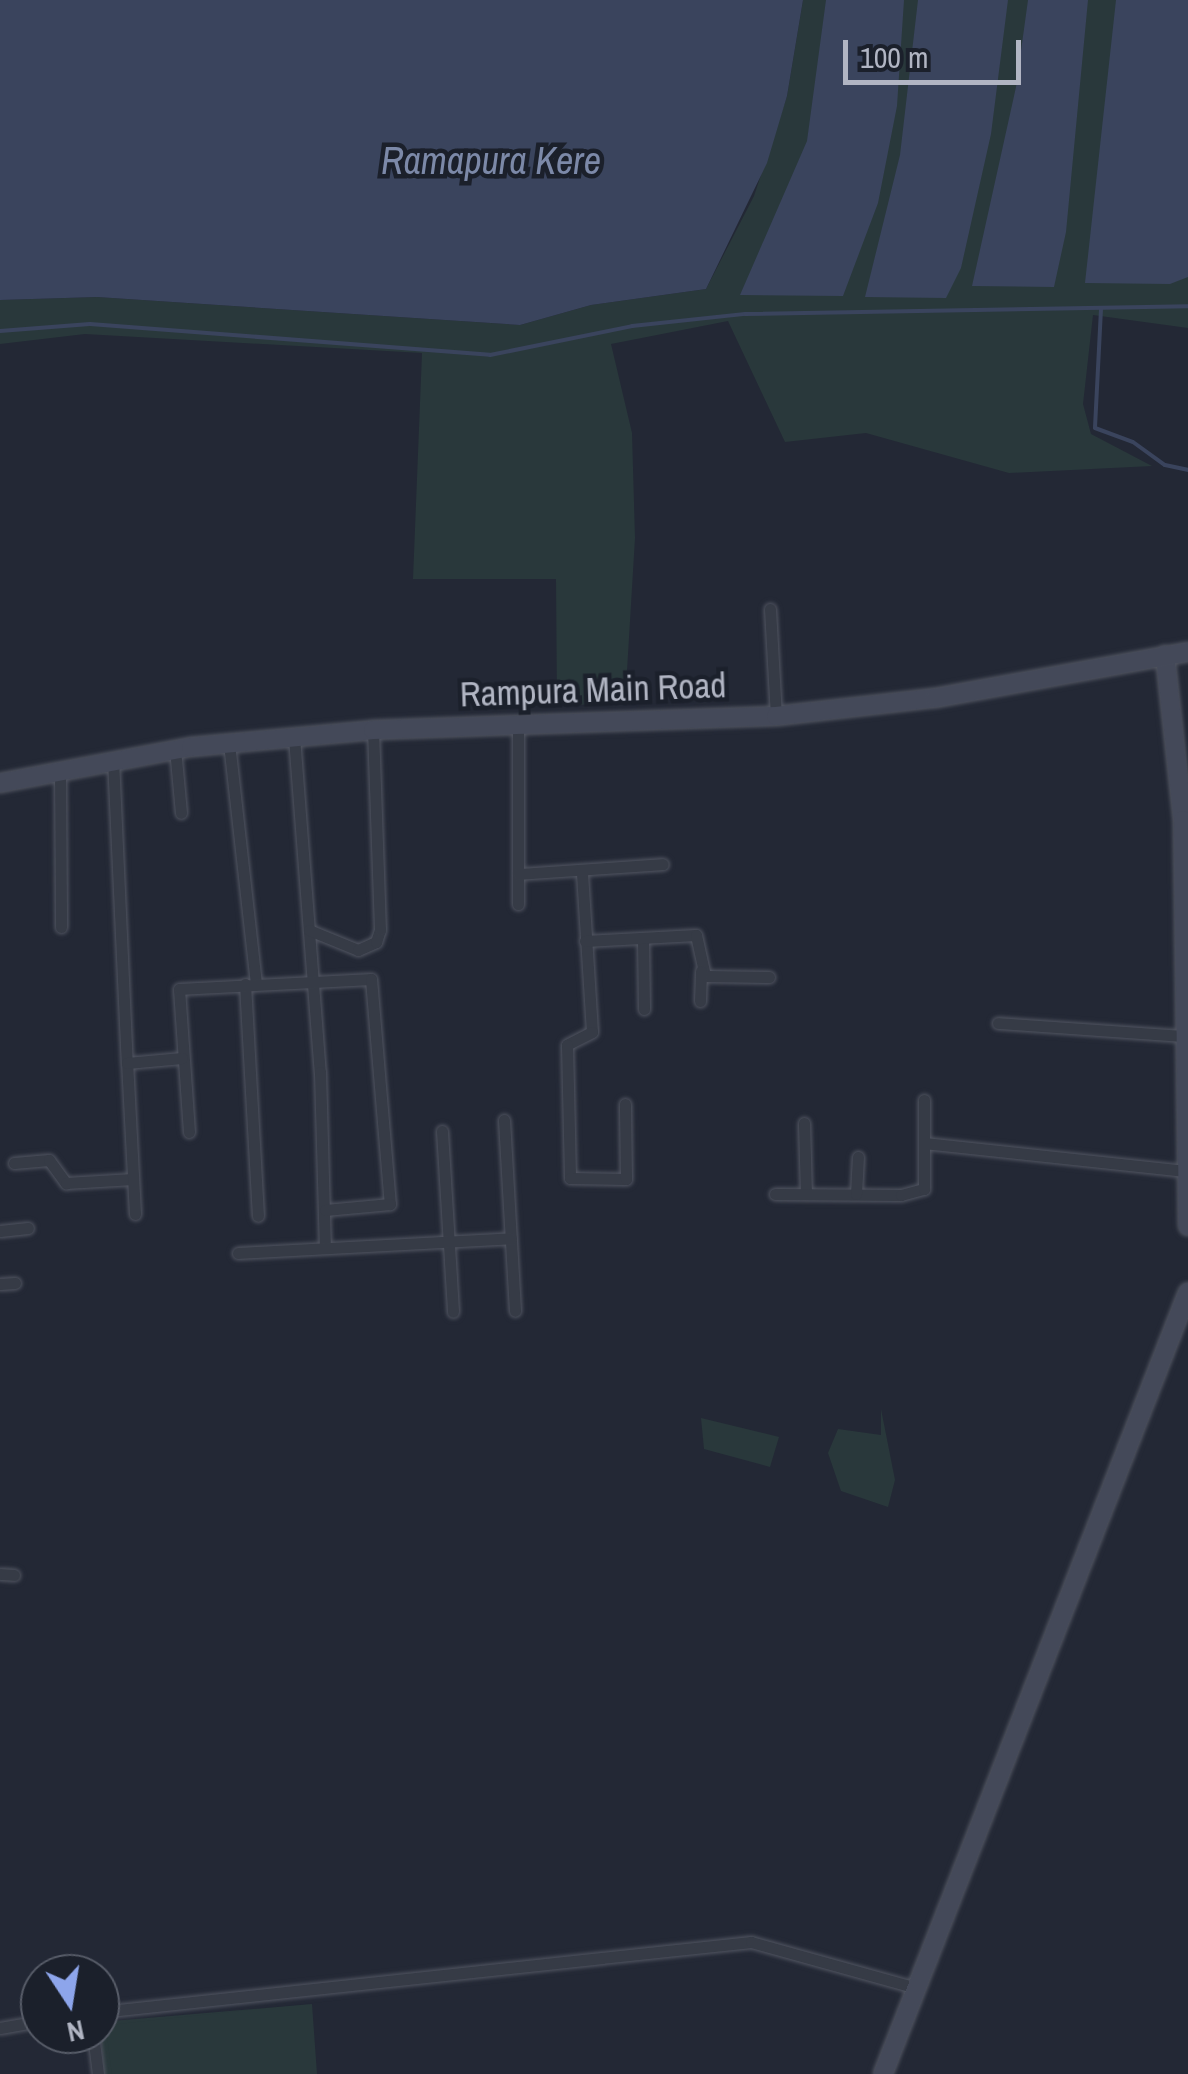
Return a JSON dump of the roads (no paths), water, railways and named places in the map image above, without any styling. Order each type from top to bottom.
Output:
[{"type":"main road","name":"Rampura Main Road","points":[[0,782],[198,746],[373,730],[776,716],[935,698],[1188,652]]},
{"type":"main road","points":[[1165,655],[1183,820],[1188,1226]]},
{"type":"main road","points":[[883,2074],[1188,1292]]},
{"type":"street","points":[[770,609],[776,716]]},
{"type":"street","points":[[518,726],[518,904]]},
{"type":"street","points":[[308,930],[358,950],[376,942],[380,930],[373,730]]},
{"type":"street","points":[[294,737],[326,1248]]},
{"type":"street","points":[[229,743],[251,983],[258,1216]]},
{"type":"street","points":[[140,755],[144,764],[196,755],[198,746]]},
{"type":"street","points":[[176,758],[181,813]]},
{"type":"street","points":[[113,759],[135,1214]]},
{"type":"street","points":[[60,770],[61,926]]},
{"type":"street","points":[[518,874],[582,873],[662,864]]},
{"type":"street","points":[[582,873],[592,1032],[567,1044],[570,1178],[626,1179],[625,1104]]},
{"type":"street","points":[[585,942],[696,935],[700,1001]]},
{"type":"street","points":[[643,938],[644,1009]]},
{"type":"street","points":[[701,972],[769,977]]},
{"type":"street","points":[[189,1132],[179,989],[367,978],[376,987],[390,1204],[325,1210]]},
{"type":"street","points":[[998,1023],[1185,1036]]},
{"type":"street","points":[[126,1063],[182,1058]]},
{"type":"street","points":[[775,1194],[924,1189],[924,1100]]},
{"type":"street","points":[[504,1120],[515,1311]]},
{"type":"street","points":[[804,1123],[806,1194]]},
{"type":"street","points":[[442,1131],[453,1312]]},
{"type":"street","points":[[924,1143],[1186,1171]]},
{"type":"street","points":[[856,1194],[858,1157]]},
{"type":"street","points":[[14,1163],[49,1160],[66,1182],[133,1179]]},
{"type":"street","points":[[0,1231],[28,1228]]},
{"type":"street","points":[[238,1253],[511,1238]]},
{"type":"street","points":[[0,1284],[15,1284]]},
{"type":"street","points":[[0,1574],[14,1575]]},
{"type":"street","points":[[120,2010],[751,1942],[917,1988]]},
{"type":"water","name":"Ramapura Kere","points":[[0,0],[803,0],[787,96],[767,163],[706,289],[591,305],[520,325],[97,297],[0,300]]},
{"type":"water","points":[[826,0],[904,0],[897,106],[878,203],[843,296],[740,295],[807,141]]},
{"type":"water","points":[[918,0],[1008,0],[991,134],[961,268],[946,298],[865,297],[900,155]]},
{"type":"water","points":[[1028,0],[1088,0],[1066,232],[1054,287],[972,286],[1016,87]]},
{"type":"water","points":[[1116,0],[1188,0],[1188,277],[1170,284],[1085,283]]},
{"type":"waterway","points":[[0,331],[90,324],[490,355],[632,326],[745,314],[1188,306]]},
{"type":"waterway","points":[[1101,309],[1095,428],[1133,442],[1165,465],[1188,470]]}]
